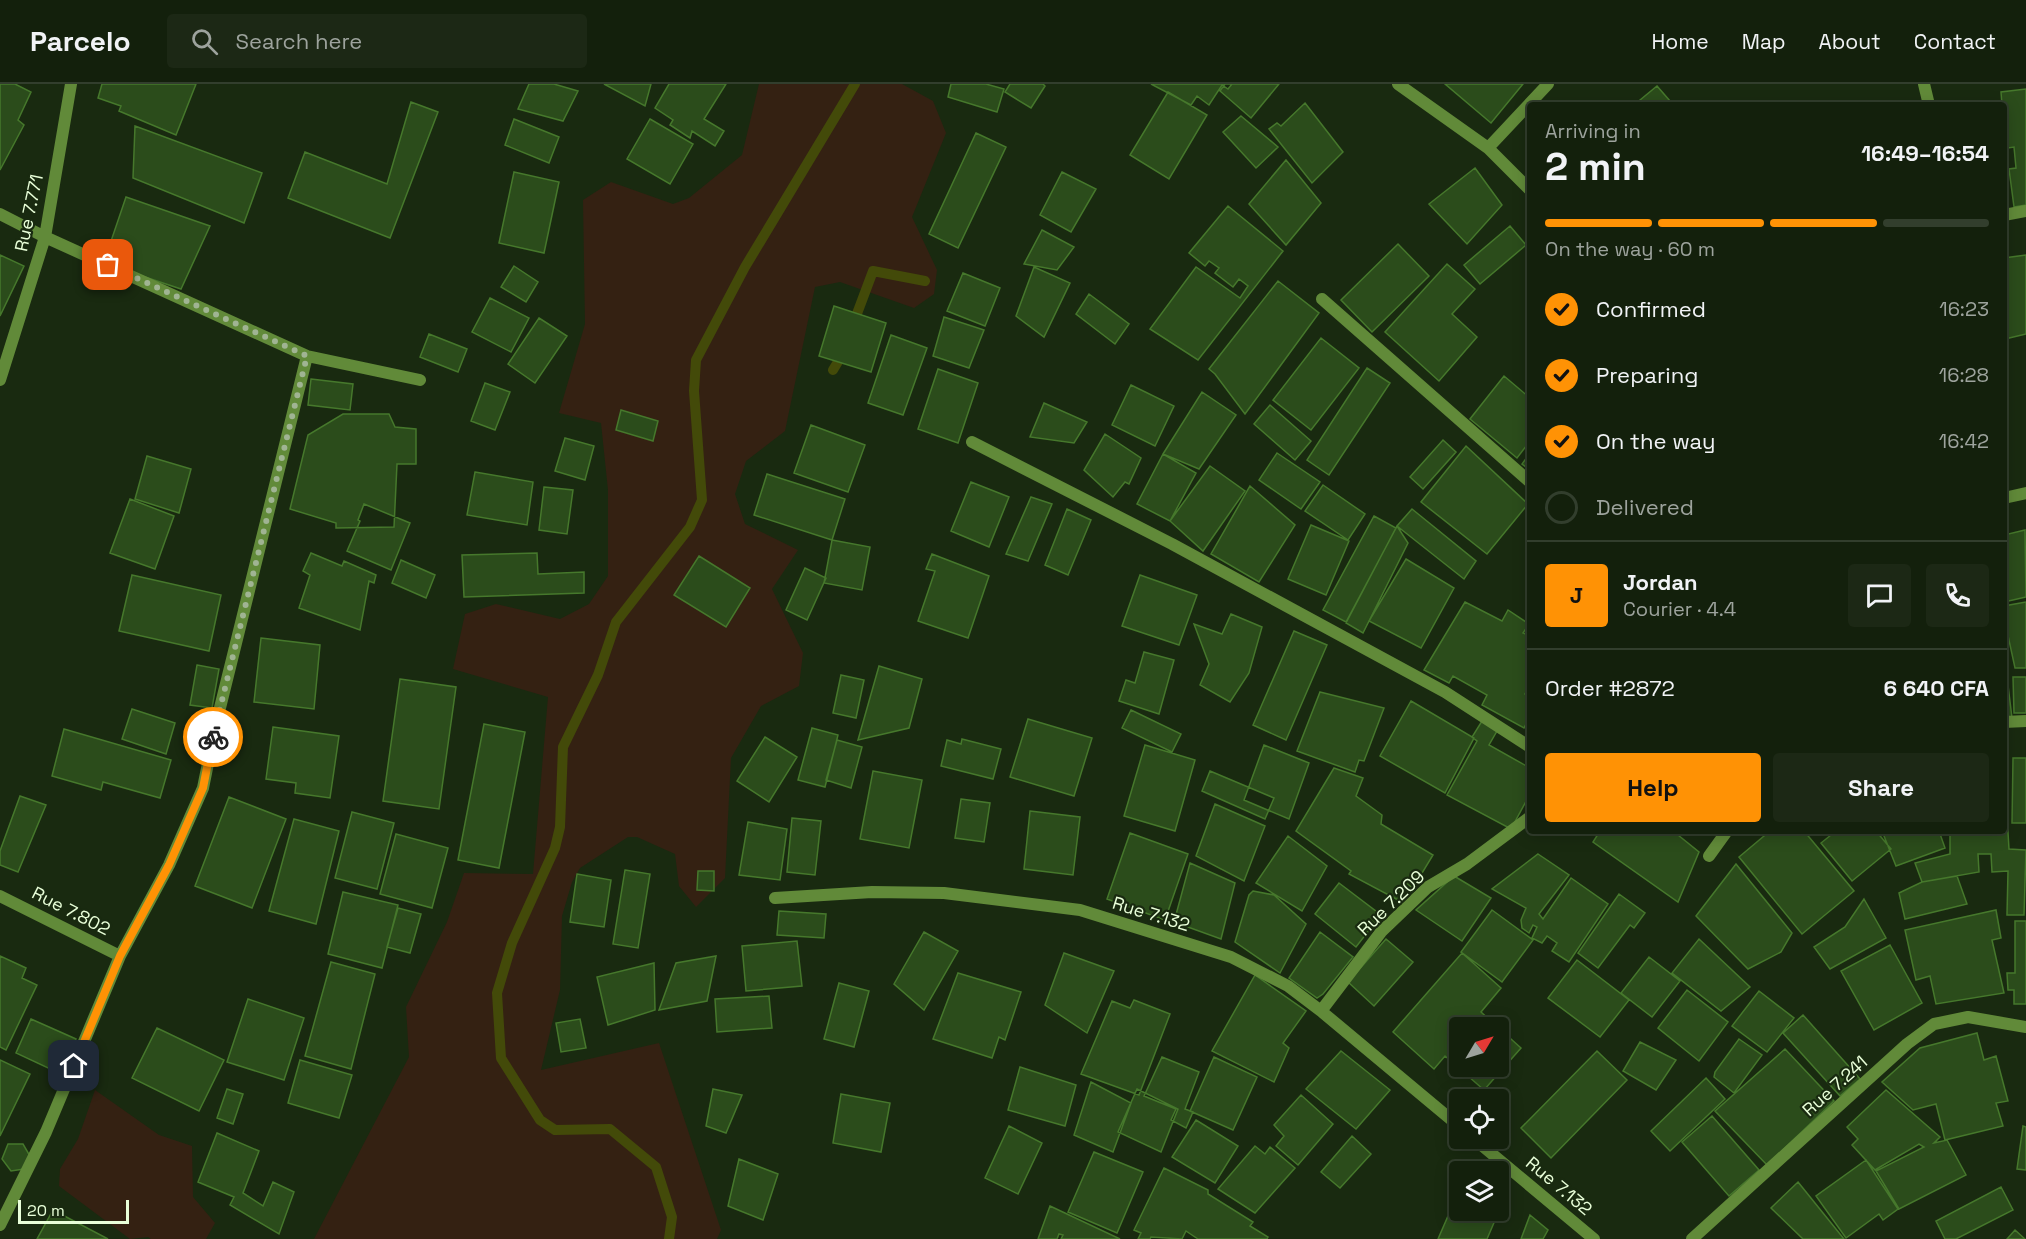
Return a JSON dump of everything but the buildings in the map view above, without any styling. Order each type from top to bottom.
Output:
[{"type":"street","name":"Rue 7.771","points":[[0,380],[45,237],[71,84]]},
{"type":"street","points":[[1398,84],[1488,148],[1527,187]]},
{"type":"street","points":[[1531,102],[1548,84]]},
{"type":"street","points":[[1924,84],[1928,102]]},
{"type":"street","points":[[1488,148],[1527,106]]},
{"type":"street","points":[[2007,214],[2026,211]]},
{"type":"street","points":[[0,214],[45,237],[307,356],[420,380]]},
{"type":"street","points":[[1322,299],[1527,479]]},
{"type":"street","points":[[120,956],[169,865],[203,788],[216,724],[307,356]]},
{"type":"street","points":[[972,442],[1172,544],[1364,648],[1445,693],[1527,745]]},
{"type":"street","points":[[2007,497],[2026,493]]},
{"type":"street","points":[[2007,722],[2026,721]]},
{"type":"street","name":"Rue 7.209","points":[[1321,1011],[1382,932],[1428,887],[1467,864],[1527,819]]},
{"type":"street","points":[[1709,856],[1725,834]]},
{"type":"street","name":"Rue 7.132","points":[[776,898],[872,892],[944,893],[1080,910],[1231,957],[1288,986],[1449,1118]]},
{"type":"street","name":"Rue 7.802","points":[[0,896],[120,956],[46,1132],[0,1225]]},
{"type":"street","name":"Rue 7.241","points":[[1692,1239],[1907,1044],[1934,1024],[1968,1017],[2026,1027]]},
{"type":"street","name":"Rue 7.132","points":[[1486,1149],[1593,1239]]},
{"type":"shaded area","points":[[759,84],[902,84],[933,101],[946,133],[912,217],[937,270],[934,294],[914,308],[840,282],[815,287],[785,431],[746,461],[735,494],[745,524],[798,550],[772,589],[803,653],[799,686],[761,706],[731,758],[725,878],[696,907],[679,886],[675,854],[637,837],[628,837],[580,868],[572,882],[562,916],[560,990],[541,1070],[659,1043],[721,1230],[717,1239],[314,1239],[409,1057],[406,1007],[447,922],[464,873],[533,874],[548,697],[453,669],[465,614],[496,604],[560,619],[589,604],[608,576],[608,490],[601,423],[559,413],[585,324],[583,200],[611,182],[673,204],[689,198],[742,155]]},
{"type":"shaded area","points":[[95,1090],[159,1135],[192,1146],[193,1197],[215,1223],[206,1239],[151,1239],[148,1237],[130,1239],[59,1186],[60,1169],[78,1139]]},
{"type":"waterway","points":[[669,1239],[672,1217],[656,1167],[610,1129],[555,1130],[540,1120],[501,1058],[497,993],[512,943],[555,848],[560,827],[563,747],[598,675],[616,622],[690,527],[702,500],[694,391],[696,360],[745,267],[855,84]]},
{"type":"waterway","points":[[852,327],[873,271],[925,281]]},
{"type":"waterway","points":[[833,370],[845,350]]},
{"type":"way so far","points":[[108,265],[307,356],[213,737]]},
{"type":"route","points":[[74,1066],[120,956],[169,865],[203,788],[213,737]]}]
